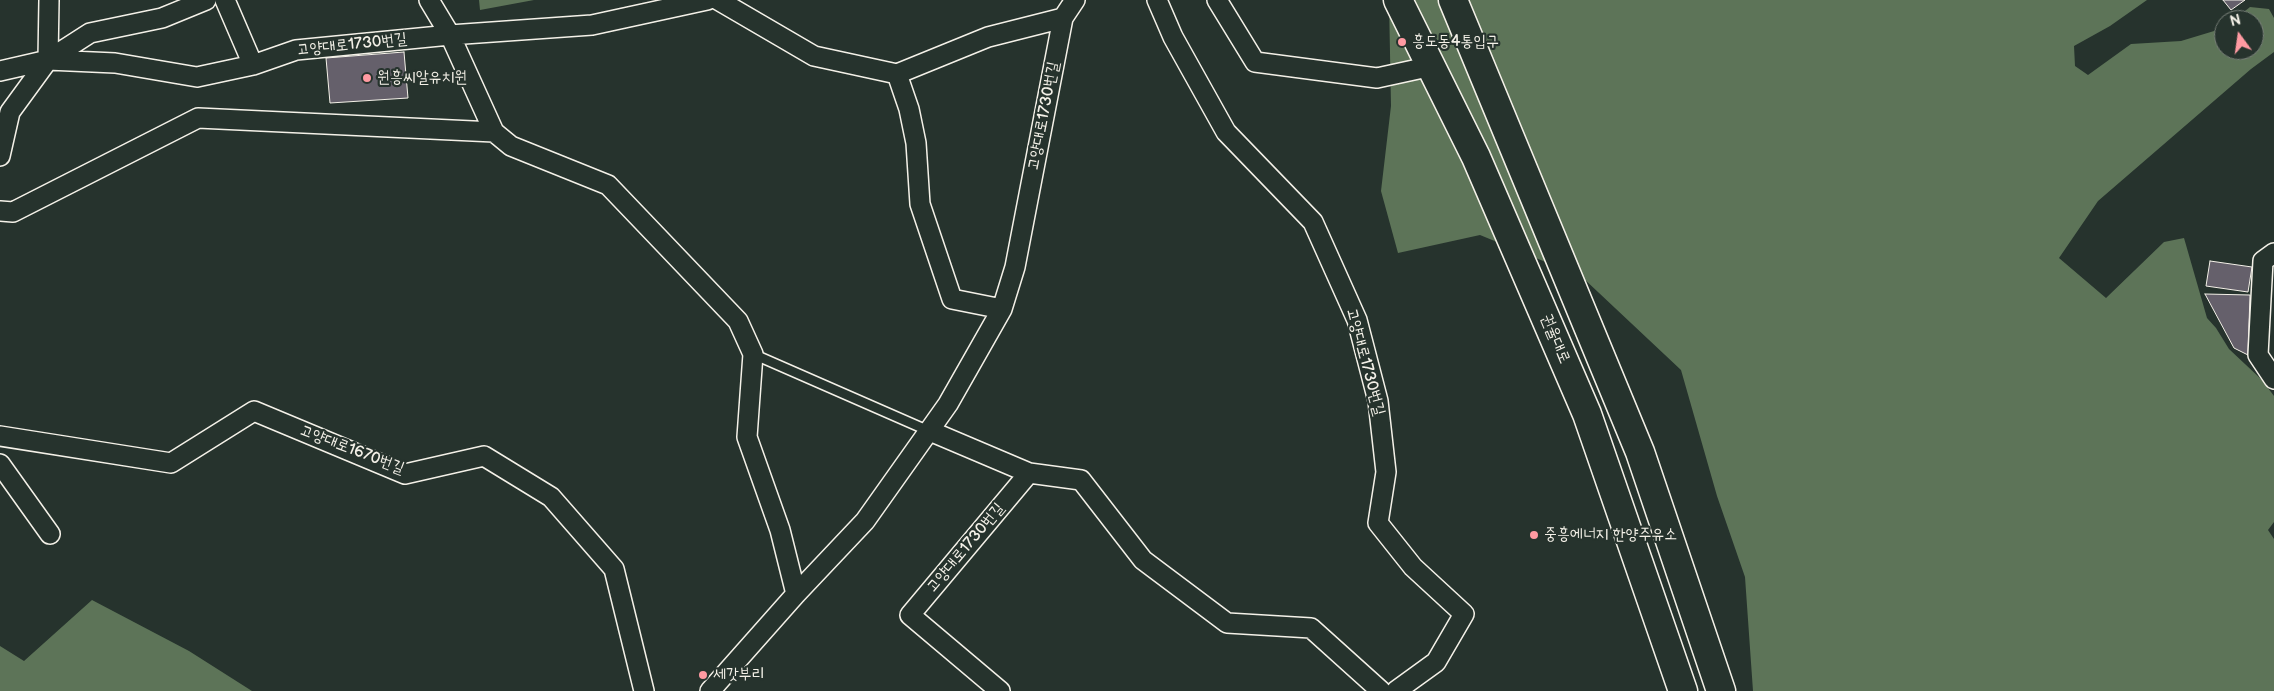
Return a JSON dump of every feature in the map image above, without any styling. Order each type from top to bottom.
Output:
[{"type":"main road","name":"권율대로","points":[[1398,0],[1476,157],[1587,414],[1682,691]]},
{"type":"main road","points":[[1453,0],[1640,452],[1721,691]]},
{"type":"street","points":[[48,60],[49,0]]},
{"type":"street","points":[[0,156],[10,112],[48,60],[90,33],[162,18],[206,0]]},
{"type":"street","points":[[225,0],[253,65]]},
{"type":"street","points":[[429,0],[450,35],[494,132],[511,146],[608,185],[738,321],[753,354],[747,437],[780,530],[796,594]]},
{"type":"street","name":"고양대로1730번길","points":[[0,71],[48,60],[115,62],[197,77],[253,65],[296,50],[450,35],[592,25],[707,0]]},
{"type":"street","points":[[718,0],[814,56],[897,74],[988,38],[1063,18]]},
{"type":"street","name":"고양대로1730번길","points":[[710,691],[864,521],[930,431],[1002,308],[1015,267],[1063,18],[1075,0]]},
{"type":"street","name":"고양대로1730번길","points":[[1157,0],[1173,37],[1226,132],[1313,222],[1357,320],[1378,401],[1386,472],[1378,523],[1413,567],[1464,614],[1436,662],[1396,691]]},
{"type":"street","points":[[1217,0],[1255,62],[1377,78],[1432,66]]},
{"type":"street","points":[[897,74],[909,109],[916,143],[920,204],[952,299],[1002,308]]},
{"type":"street","points":[[0,211],[12,212],[198,118],[494,132]]},
{"type":"street","points":[[2274,253],[2263,261],[2258,356],[2274,379]]},
{"type":"street","name":"고양대로1670번길","points":[[0,436],[171,464],[254,411],[405,474],[484,456],[551,497],[614,569],[644,691]]},
{"type":"street","points":[[930,431],[1029,473],[1081,480],[1143,560],[1227,624],[1311,628],[1381,691]]},
{"type":"street","points":[[0,464],[50,534]]},
{"type":"street","name":"고양대로1730번길","points":[[1000,691],[910,615],[1029,473]]},
{"type":"lane","points":[[753,354],[930,431]]},
{"type":"green space","points":[[479,0],[534,0],[480,10]]},
{"type":"green space","points":[[1389,0],[2147,0],[2110,26],[2074,46],[2075,66],[2088,75],[2131,44],[2181,41],[2214,31],[2214,60],[2263,60],[2098,201],[2059,258],[2106,298],[2164,242],[2184,238],[2207,318],[2216,328],[2229,349],[2262,380],[2274,396],[2274,522],[2268,530],[2274,539],[2274,691],[1753,691],[1745,577],[1717,496],[1681,370],[1582,277],[1480,235],[1398,253],[1381,191],[1391,106]]},
{"type":"green space","points":[[2250,7],[2269,9],[2274,18],[2274,52],[2264,59],[2264,10],[2246,10]]},
{"type":"green space","points":[[92,600],[189,651],[252,691],[0,691],[0,646],[24,661]]},
{"type":"building","points":[[2223,0],[2245,0],[2231,10]]},
{"type":"building","name":"원흥씨알유치원","points":[[404,52],[408,98],[330,103],[326,58]]},
{"type":"building","points":[[2210,261],[2252,267],[2248,292],[2206,286]]},
{"type":"building","points":[[2205,294],[2250,295],[2248,355],[2234,348]]},
{"type":"place","name":"흥도동4통입구","points":[[1402,42]]},
{"type":"place","name":"원흥씨알유치원","points":[[367,78]]},
{"type":"place","name":"중흥에너지 한양주유소","points":[[1534,535]]},
{"type":"place","name":"세갓부리","points":[[703,675]]}]
